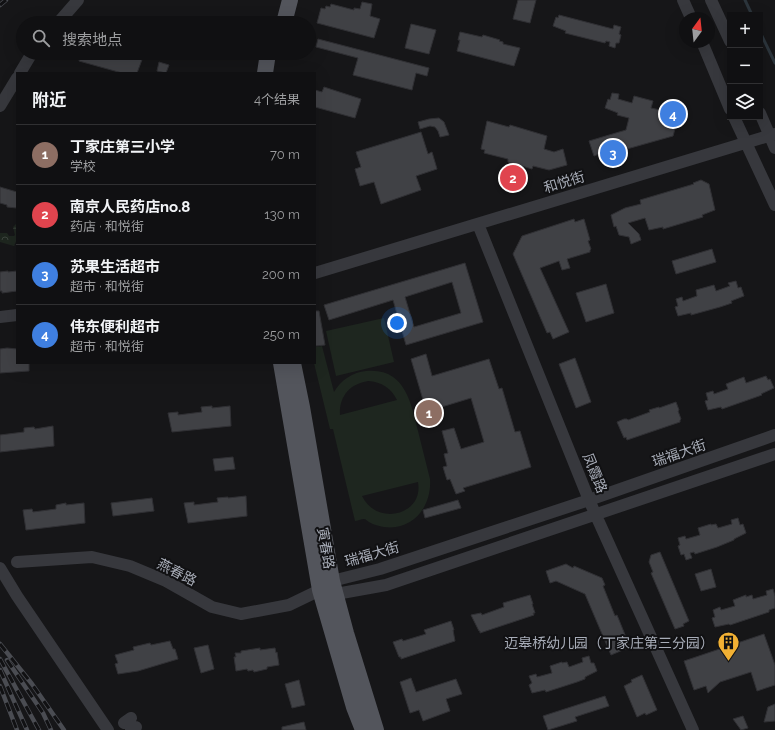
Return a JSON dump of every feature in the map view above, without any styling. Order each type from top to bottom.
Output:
[{"type":"main road","points":[[276,16],[280,0]]},
{"type":"main road","points":[[286,16],[290,0]]},
{"type":"main road","points":[[265,72],[267,60]]},
{"type":"main road","points":[[274,72],[276,60]]},
{"type":"main road","name":"寅春路","points":[[282,364],[354,707],[363,730]]},
{"type":"main road","name":"寅春路","points":[[293,364],[302,407],[329,588],[346,633],[376,730]]},
{"type":"street","points":[[64,16],[78,0]]},
{"type":"street","points":[[683,0],[688,12]]},
{"type":"street","points":[[711,0],[727,35]]},
{"type":"street","points":[[705,48],[727,102]]},
{"type":"street","points":[[21,72],[28,60]]},
{"type":"street","points":[[0,106],[16,80]]},
{"type":"street","points":[[763,118],[772,135],[775,148]]},
{"type":"street","points":[[735,120],[775,205]]},
{"type":"street","name":"和悦街","points":[[316,273],[772,135]]},
{"type":"street","name":"凤霞路","points":[[478,224],[590,500],[693,730]]},
{"type":"street","points":[[0,317],[16,315]]},
{"type":"street","name":"瑞福大街","points":[[329,588],[380,569],[590,500],[775,435]]},
{"type":"street","points":[[329,588],[386,585],[775,454]]},
{"type":"street","name":"燕春路","points":[[17,562],[92,557],[130,566],[166,581],[212,607],[241,614],[288,605],[329,588]]},
{"type":"street","points":[[0,568],[123,726]]},
{"type":"green space","points":[[16,224],[16,241],[14,246],[0,242],[0,233],[7,233],[9,236],[15,235],[13,227]]},
{"type":"green space","points":[[384,318],[394,362],[336,376],[326,331]]},
{"type":"green space","points":[[322,346],[334,392],[348,377],[356,373],[366,371],[379,371],[390,375],[398,381],[404,389],[412,409],[430,479],[428,498],[419,515],[404,525],[394,527],[378,526],[365,519],[355,521],[333,429],[330,429],[314,364],[316,364],[316,347]],"holes":[[[368,381],[386,386],[397,400],[340,415],[341,402],[351,388]],[[418,482],[418,493],[414,502],[407,509],[398,513],[388,514],[378,512],[369,506],[362,496]]]},
{"type":"building","points":[[518,0],[536,0],[530,23],[513,19]]},
{"type":"building","points":[[362,2],[372,4],[370,16],[380,19],[374,38],[317,23],[321,8],[325,9],[326,6],[330,7],[331,4],[354,10],[354,8],[360,9]]},
{"type":"building","points":[[559,15],[613,29],[614,25],[621,27],[619,43],[616,43],[615,48],[609,46],[610,42],[606,41],[605,43],[565,33],[566,31],[553,26],[556,17],[558,18]]},
{"type":"building","points":[[411,24],[436,30],[429,54],[405,48]]},
{"type":"building","points":[[460,32],[482,37],[483,35],[500,40],[499,41],[503,42],[503,44],[520,48],[514,66],[457,51],[460,40],[458,40]]},
{"type":"building","points":[[318,39],[429,68],[427,76],[416,73],[412,90],[353,75],[358,58],[316,47]]},
{"type":"building","points":[[142,60],[137,72],[118,72],[79,61]]},
{"type":"building","points":[[159,62],[169,65],[166,72],[157,71]]},
{"type":"building","points":[[324,87],[361,99],[355,118],[316,107],[316,90],[322,92]]},
{"type":"building","points":[[612,93],[619,94],[618,99],[632,103],[634,96],[653,101],[651,108],[665,111],[666,107],[680,111],[673,136],[602,156],[602,153],[594,156],[589,141],[626,130],[629,118],[617,115],[618,113],[605,108]]},
{"type":"building","points":[[439,118],[444,122],[449,135],[440,137],[435,127],[430,126],[420,129],[418,122]]},
{"type":"building","points":[[487,121],[509,127],[510,125],[547,136],[544,149],[554,152],[563,149],[567,165],[549,170],[533,166],[532,169],[508,162],[508,159],[484,153],[485,150],[481,149]]},
{"type":"building","points":[[421,132],[428,154],[432,152],[437,169],[416,176],[421,190],[381,204],[374,182],[360,186],[355,169],[361,167],[356,152]]},
{"type":"building","points":[[701,180],[709,184],[715,210],[702,215],[703,217],[663,229],[663,227],[649,230],[645,218],[628,223],[639,234],[641,240],[631,244],[629,237],[619,235],[616,226],[614,227],[611,215],[625,208],[641,204],[640,200],[694,184],[693,183]]},
{"type":"building","points":[[0,187],[16,192],[16,208],[7,207],[7,205],[0,203]]},
{"type":"building","points":[[574,219],[575,222],[584,219],[590,240],[588,241],[591,249],[590,252],[567,259],[570,268],[562,270],[559,261],[540,268],[569,332],[553,339],[550,332],[547,333],[513,254],[522,236]]},
{"type":"building","points":[[712,249],[716,262],[676,274],[672,261]]},
{"type":"building","points":[[465,263],[483,322],[406,345],[393,300],[329,320],[324,305]],"holes":[[[452,282],[461,313],[414,327],[405,297]]]},
{"type":"building","points":[[16,271],[16,291],[2,293],[2,291],[0,291],[0,272]]},
{"type":"building","points":[[736,281],[738,288],[741,287],[744,296],[731,301],[732,303],[720,307],[691,315],[691,313],[678,316],[675,307],[678,306],[676,299],[682,297],[683,301],[697,296],[696,290],[714,285],[716,291],[730,286],[728,283]]},
{"type":"building","points":[[606,284],[614,313],[586,322],[576,293]]},
{"type":"building","points":[[316,311],[319,311],[325,345],[316,346]]},
{"type":"building","points":[[0,349],[16,349],[16,364],[29,364],[29,371],[0,373]]},
{"type":"building","points":[[426,354],[432,376],[489,359],[499,389],[502,388],[515,432],[520,431],[531,467],[463,488],[465,491],[456,494],[450,479],[447,480],[443,467],[447,466],[444,454],[448,453],[442,431],[454,428],[461,449],[484,442],[471,398],[435,409],[434,407],[426,410],[411,359]]},
{"type":"building","points":[[575,358],[591,402],[576,408],[559,364]]},
{"type":"building","points":[[766,376],[768,380],[770,379],[774,388],[761,394],[762,395],[722,409],[721,407],[708,410],[705,401],[708,400],[706,393],[713,391],[714,394],[728,389],[726,384],[744,377],[746,383]]},
{"type":"building","points":[[676,402],[681,419],[680,422],[627,440],[626,437],[624,438],[617,422],[624,419],[628,420],[650,412],[649,410]]},
{"type":"building","points":[[212,406],[212,408],[230,406],[231,426],[172,432],[168,413],[178,412],[178,415],[202,412],[201,407]]},
{"type":"building","points":[[53,426],[54,446],[0,452],[0,435],[24,432],[24,428],[34,427],[35,429]]},
{"type":"building","points":[[233,457],[235,469],[215,471],[213,459]]},
{"type":"building","points":[[246,496],[247,516],[188,523],[184,503],[194,502],[194,505],[218,502],[217,498]]},
{"type":"building","points":[[152,498],[154,511],[113,516],[111,503]]},
{"type":"building","points":[[458,500],[461,508],[425,518],[423,510]]},
{"type":"building","points":[[66,503],[66,505],[84,503],[85,523],[26,530],[23,510],[32,509],[33,512],[56,509],[56,505]]},
{"type":"building","points":[[738,518],[740,525],[743,524],[746,533],[717,547],[695,554],[694,552],[690,553],[692,558],[686,560],[684,554],[681,555],[678,546],[680,545],[678,538],[685,536],[686,539],[700,535],[698,528],[716,524],[718,528],[732,524],[731,520]]},
{"type":"building","points":[[660,552],[689,621],[683,624],[684,626],[675,629],[651,573],[653,572],[649,562],[651,555]]},
{"type":"building","points":[[566,564],[602,578],[605,585],[603,586],[615,616],[617,615],[630,647],[611,655],[585,594],[556,581],[550,583],[546,571]]},
{"type":"building","points":[[711,569],[716,587],[701,591],[695,574]]},
{"type":"building","points":[[773,589],[775,596],[775,608],[769,610],[769,612],[730,625],[715,627],[712,618],[715,617],[713,610],[720,607],[721,610],[735,606],[733,600],[746,595],[746,597],[752,595],[753,599],[767,595],[766,591]]},
{"type":"building","points":[[530,595],[535,613],[533,613],[534,615],[480,633],[471,615],[481,613],[482,615],[504,607],[503,603]]},
{"type":"building","points":[[451,621],[455,641],[401,659],[401,657],[399,657],[393,642],[402,639],[403,641],[426,634],[424,630]]},
{"type":"building","name":"迈皋桥幼儿园（丁家庄第三分园）","points":[[764,634],[775,665],[775,685],[757,691],[751,672],[720,682],[708,693],[706,686],[694,690],[684,661]]},
{"type":"building","points":[[170,641],[173,649],[175,649],[178,659],[138,671],[118,674],[115,664],[118,663],[115,655],[134,650],[133,647],[150,643],[151,645]]},
{"type":"building","points":[[208,645],[214,669],[201,673],[194,648]]},
{"type":"building","points":[[260,648],[260,650],[275,648],[279,665],[267,667],[267,669],[254,672],[253,670],[248,671],[247,669],[236,671],[234,657],[236,657],[235,653]]},
{"type":"building","points":[[589,656],[591,663],[594,663],[597,671],[585,677],[585,679],[546,692],[545,690],[532,693],[529,685],[532,683],[529,676],[536,674],[537,677],[552,673],[550,666],[567,662],[569,667],[583,662],[582,658]]},
{"type":"building","points":[[642,675],[657,710],[637,717],[624,686],[632,682],[631,680]]},
{"type":"building","points":[[411,678],[416,692],[456,679],[462,694],[446,699],[450,711],[423,721],[419,710],[410,713],[400,682]]},
{"type":"building","points":[[299,680],[305,705],[292,708],[285,684]]},
{"type":"building","points":[[605,696],[609,706],[575,717],[577,721],[548,730],[543,716]]},
{"type":"building","points":[[775,704],[775,721],[764,722],[768,707]]},
{"type":"building","points":[[743,716],[748,728],[741,730],[733,719]]},
{"type":"building","points":[[304,722],[306,730],[282,730],[282,727]]},
{"type":"waterway","points":[[745,0],[751,12]]},
{"type":"waterway","points":[[763,38],[775,63]]},
{"type":"railway","points":[[0,5],[6,0]]},
{"type":"railway","points":[[0,644],[32,684],[64,730]]},
{"type":"railway","points":[[0,659],[39,730]]},
{"type":"railway","points":[[7,660],[43,713],[51,730]]},
{"type":"railway","points":[[0,670],[27,730]]},
{"type":"railway","points":[[0,686],[17,730]]},
{"type":"place","name":"伟东便利超市","points":[[673,114]]},
{"type":"place","name":"苏果生活超市","points":[[613,153]]},
{"type":"place","name":"南京人民药店no.8","points":[[513,178]]},
{"type":"place","name":"丁家庄第三小学","points":[[429,413]]},
{"type":"place","name":"迈皋桥幼儿园（丁家庄第三分园）","points":[[729,662]]}]
